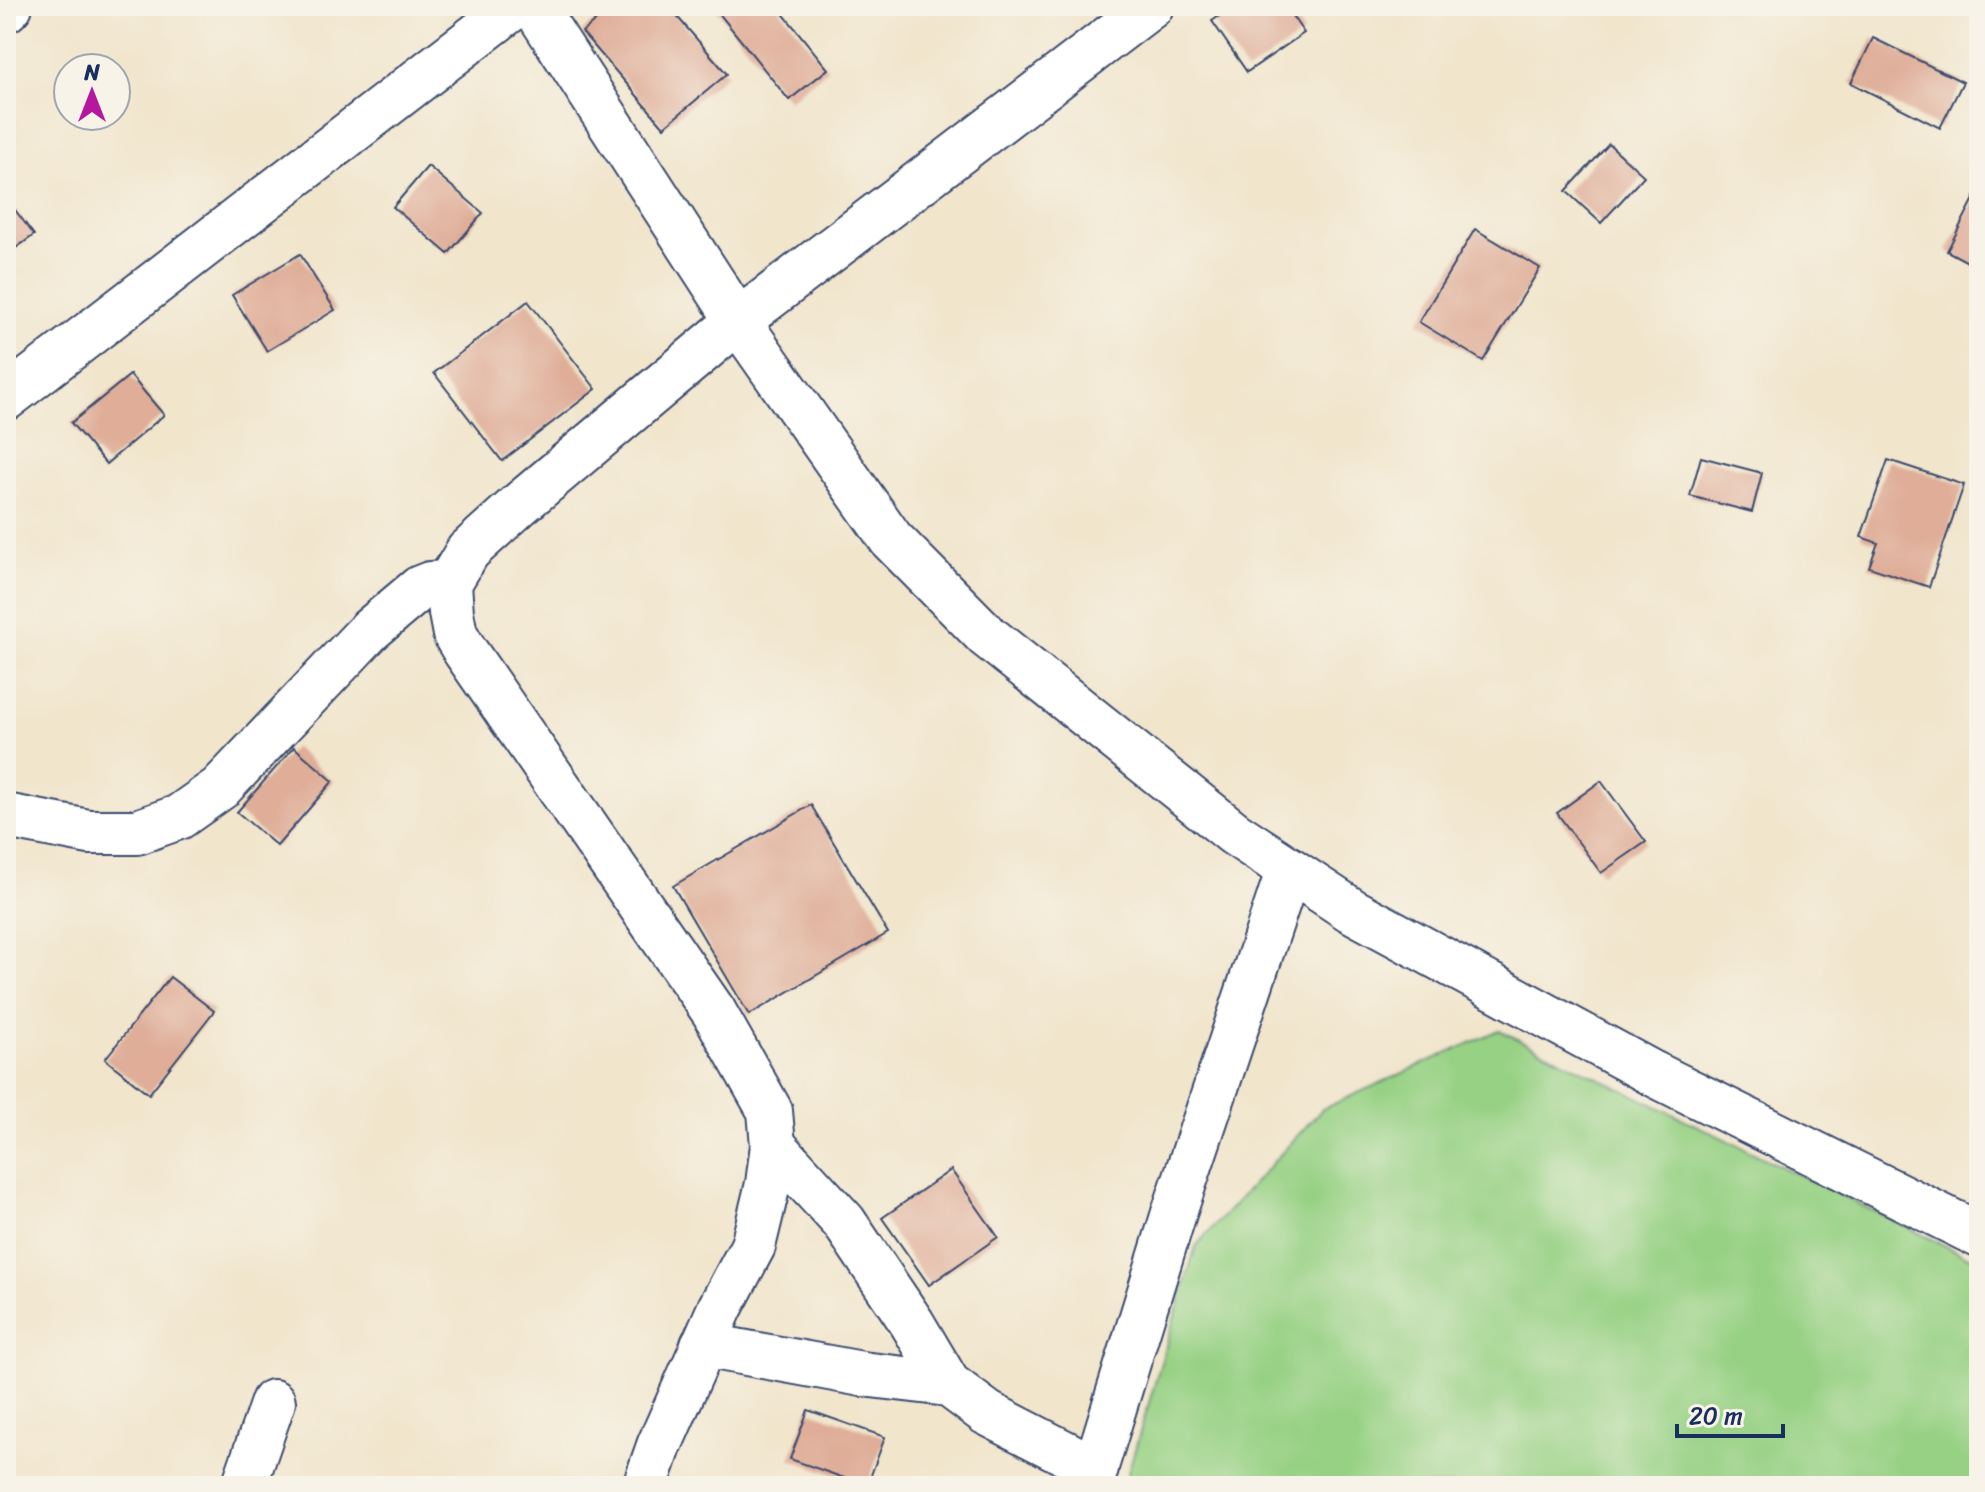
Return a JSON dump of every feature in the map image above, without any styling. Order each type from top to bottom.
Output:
[{"type":"street","points":[[6,398],[515,6]]},
{"type":"street","points":[[534,6],[738,321],[891,539],[987,636],[1222,824],[1351,910],[1652,1073],[1979,1235]]},
{"type":"street","points":[[645,1486],[703,1345],[753,1246],[768,1184],[773,1145],[770,1111],[714,1012],[465,651],[455,634],[449,583],[468,551],[738,321],[1151,6]]},
{"type":"street","points":[[6,816],[89,832],[137,832],[179,817],[220,788],[370,630],[420,588],[449,583]]},
{"type":"street","points":[[773,1145],[844,1222],[912,1323],[948,1384],[987,1413],[1093,1477],[1174,1213],[1289,869]]},
{"type":"street","points":[[703,1345],[862,1374],[948,1384]]},
{"type":"street","points":[[244,1486],[273,1402]]},
{"type":"green space","points":[[1499,1030],[1979,1262],[1979,1486],[1124,1486],[1196,1246],[1322,1109]]},
{"type":"building","points":[[613,6],[668,6],[727,74],[664,127],[582,32]]},
{"type":"building","points":[[713,6],[777,6],[828,69],[789,100]]},
{"type":"building","points":[[1234,6],[1285,6],[1304,33],[1247,72],[1212,21]]},
{"type":"building","points":[[1873,38],[1963,82],[1940,128],[1851,83]]},
{"type":"building","points":[[1609,144],[1644,176],[1601,223],[1566,191]]},
{"type":"building","points":[[428,166],[483,213],[448,254],[393,207]]},
{"type":"building","points":[[1976,195],[1979,196],[1979,268],[1947,251]]},
{"type":"building","points":[[6,198],[34,235],[6,255]]},
{"type":"building","points":[[1475,229],[1540,268],[1483,361],[1419,322]]},
{"type":"building","points":[[300,254],[335,310],[267,351],[232,295]]},
{"type":"building","points":[[528,301],[596,389],[502,461],[434,373]]},
{"type":"building","points":[[130,375],[164,415],[106,464],[71,423]]},
{"type":"building","points":[[1701,457],[1762,473],[1752,512],[1690,496]]},
{"type":"building","points":[[1888,460],[1964,485],[1929,587],[1869,567],[1878,543],[1861,537]]},
{"type":"building","points":[[294,747],[333,781],[277,846],[237,812]]},
{"type":"building","points":[[1601,781],[1646,842],[1601,873],[1557,813]]},
{"type":"building","points":[[811,805],[888,933],[749,1015],[673,886]]},
{"type":"building","points":[[170,977],[214,1011],[149,1094],[105,1059]]},
{"type":"building","points":[[951,1170],[998,1237],[929,1285],[882,1218]]},
{"type":"building","points":[[808,1410],[885,1437],[867,1486],[790,1459]]}]
